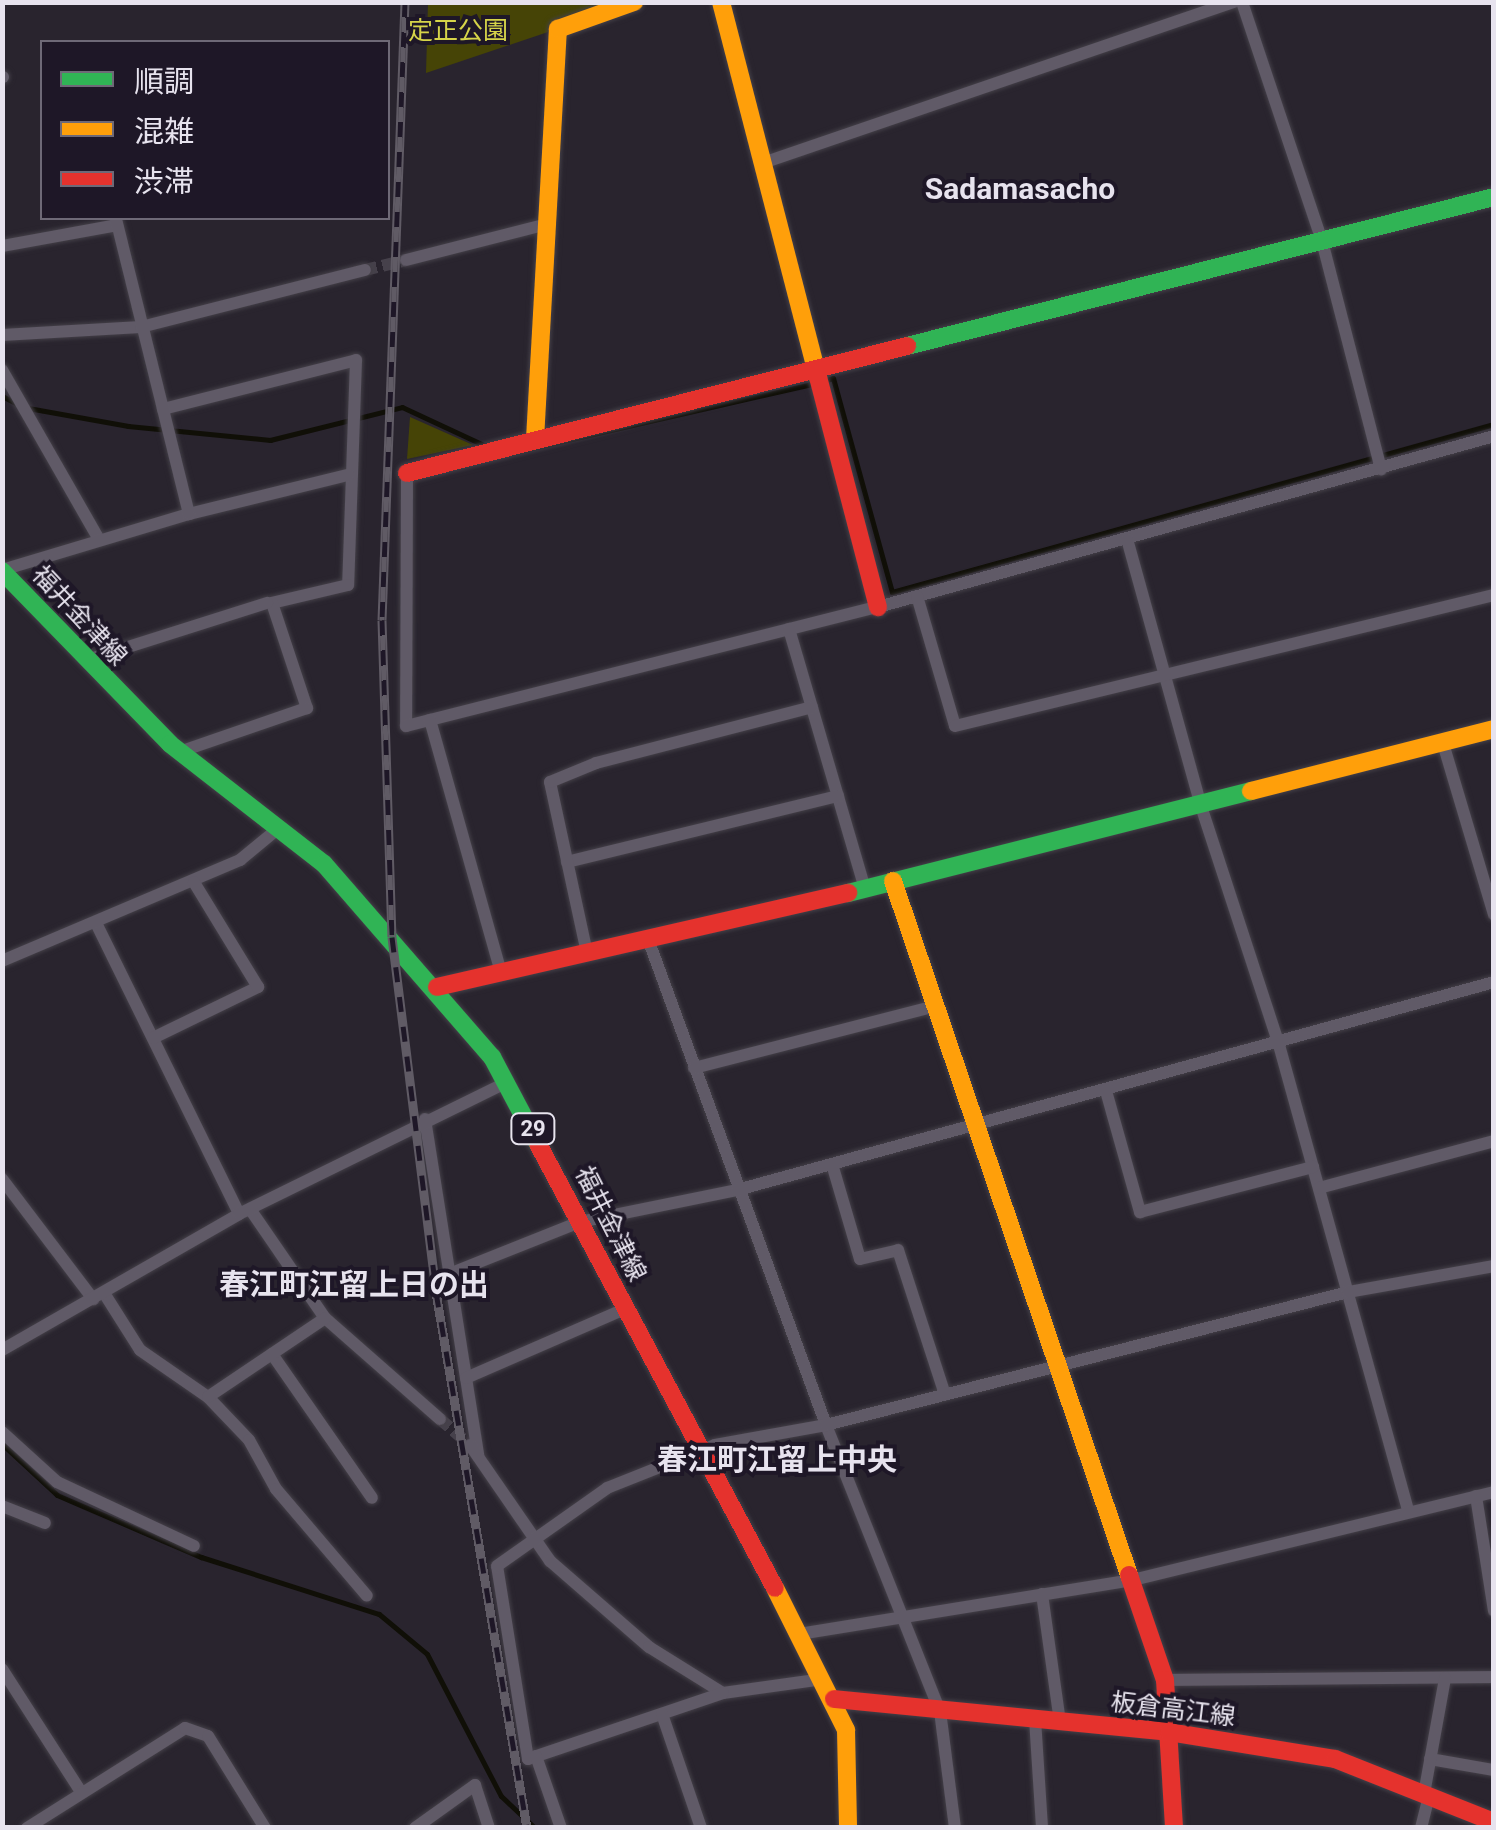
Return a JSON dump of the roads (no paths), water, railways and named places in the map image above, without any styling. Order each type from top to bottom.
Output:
[{"type":"street","points":[[535,439],[558,29],[634,2]]},
{"type":"street","points":[[722,2],[878,607]]},
{"type":"street","points":[[763,164],[1234,2]]},
{"type":"street","points":[[1242,2],[1322,241],[1382,469]]},
{"type":"street","points":[[1494,198],[407,473],[406,726],[878,607],[1494,436]]},
{"type":"street","points":[[2,246],[116,221],[189,514]]},
{"type":"street","points":[[406,260],[547,224]]},
{"type":"street","points":[[2,335],[141,327],[366,270]]},
{"type":"street","points":[[162,409],[356,360],[348,475],[348,585],[272,603],[307,708],[179,752]]},
{"type":"street","points":[[2,370],[97,536]]},
{"type":"street","points":[[2,570],[97,536],[348,475]]},
{"type":"street","points":[[1128,539],[1200,802],[1279,1045],[1408,1510]]},
{"type":"street","name":"福井金津線","points":[[2,570],[179,752],[280,828],[346,887],[437,987],[507,1082],[834,1698],[846,1730],[848,1828]]},
{"type":"street","points":[[916,596],[955,726],[1494,595]]},
{"type":"street","points":[[87,660],[267,603]]},
{"type":"street","points":[[790,629],[865,889]]},
{"type":"street","points":[[587,953],[550,782],[596,763],[812,707]]},
{"type":"street","points":[[430,720],[501,973]]},
{"type":"street","points":[[437,987],[865,889],[1494,729]]},
{"type":"street","points":[[1442,740],[1494,914]]},
{"type":"street","points":[[567,862],[838,796]]},
{"type":"street","points":[[2,961],[97,925],[240,860],[280,828]]},
{"type":"street","points":[[894,881],[1165,1680],[1174,1828]]},
{"type":"street","points":[[152,1038],[258,987],[194,882]]},
{"type":"street","points":[[97,925],[152,1038],[245,1211],[325,1318],[440,1419]]},
{"type":"street","points":[[648,939],[826,1425],[940,1710],[954,1828]]},
{"type":"street","points":[[449,1274],[580,1222],[737,1190],[1279,1045],[1494,982]]},
{"type":"street","points":[[694,1068],[936,1006]]},
{"type":"street","points":[[2,1350],[245,1211],[507,1082]]},
{"type":"street","points":[[1106,1091],[1140,1212],[1313,1167]]},
{"type":"street","points":[[425,1120],[478,1458]]},
{"type":"street","points":[[1319,1188],[1494,1141]]},
{"type":"street","points":[[832,1164],[860,1260],[898,1250],[945,1395]]},
{"type":"street","points":[[2,1178],[140,1350],[208,1398],[249,1440],[332,1562],[367,1596]]},
{"type":"street","points":[[823,1679],[723,1694],[528,1759],[497,1566],[532,1537],[606,1488],[701,1450],[826,1425],[1348,1292],[1494,1266]]},
{"type":"street","points":[[466,1378],[625,1309]]},
{"type":"street","points":[[208,1398],[325,1318]]},
{"type":"street","points":[[272,1354],[372,1498]]},
{"type":"street","points":[[2,1432],[74,1493],[194,1546]]},
{"type":"street","points":[[470,1445],[532,1537],[649,1648],[723,1694]]},
{"type":"street","points":[[799,1634],[1133,1580],[1494,1492]]},
{"type":"street","points":[[1476,1496],[1494,1611]]},
{"type":"street","points":[[2,1506],[45,1523]]},
{"type":"street","points":[[1042,1594],[1060,1722]]},
{"type":"street","points":[[2,1669],[81,1792]]},
{"type":"street","points":[[1165,1680],[1494,1677]]},
{"type":"street","points":[[1420,1828],[1445,1678]]},
{"type":"street","name":"板倉高江線","points":[[834,1698],[1169,1732],[1335,1759],[1494,1822]]},
{"type":"street","points":[[662,1714],[702,1828]]},
{"type":"street","points":[[1035,1719],[1042,1828]]},
{"type":"street","points":[[26,1828],[185,1728],[200,1730],[264,1828]]},
{"type":"street","points":[[536,1756],[561,1828]]},
{"type":"street","points":[[1430,1759],[1494,1770]]},
{"type":"street","points":[[415,1828],[474,1785],[489,1828]]},
{"type":"waterway","points":[[826,380],[833,378],[892,592],[1494,424]]},
{"type":"waterway","points":[[506,454],[815,383]]},
{"type":"waterway","points":[[2,396],[18,404]]},
{"type":"waterway","points":[[28,408],[128,426],[270,440],[402,407],[486,446]]},
{"type":"waterway","points":[[2,1444],[57,1495],[201,1557],[379,1614],[427,1654],[501,1796],[535,1828]]},
{"type":"tunnel","points":[[365,270],[406,260]]},
{"type":"tunnel","points":[[440,1419],[470,1445]]},
{"type":"railway","points":[[405,2],[382,620],[392,937],[436,1292],[527,1828]]},
{"type":"district","name":"Sadamasacho","points":[[1020,189]]},
{"type":"district","name":"春江町江留上日の出","points":[[354,1285]]},
{"type":"district","name":"春江町江留上中央","points":[[777,1460]]},
{"type":"park label","name":"定正公園","points":[[458,31]]}]
